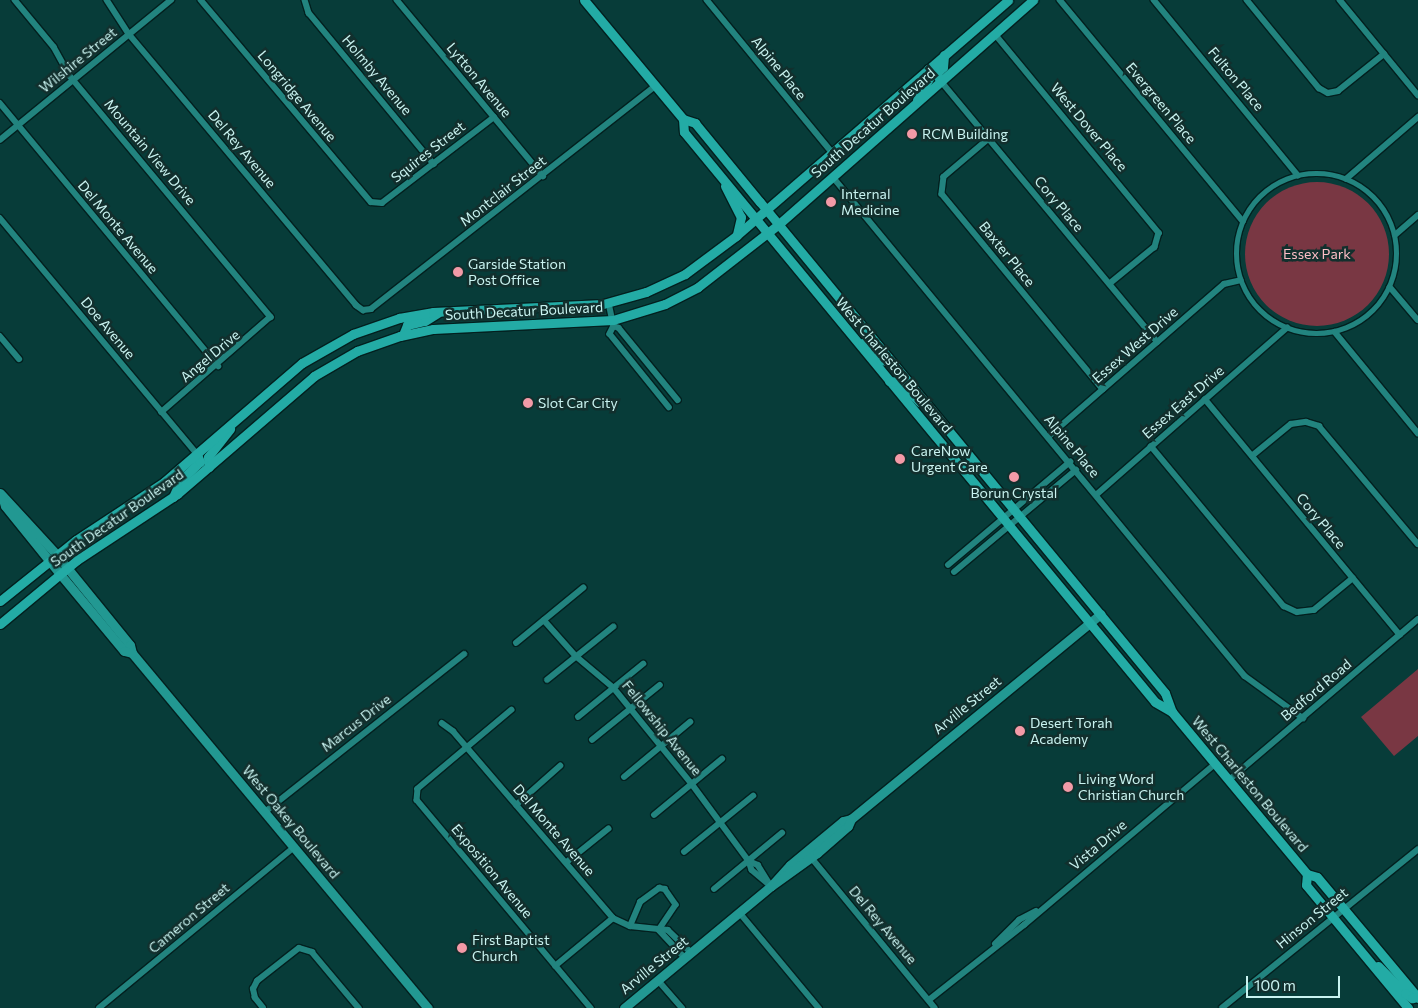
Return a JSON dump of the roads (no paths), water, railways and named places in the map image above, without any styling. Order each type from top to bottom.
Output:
[{"type":"main road","name":"West Charleston Boulevard","points":[[584,0],[683,119],[695,123],[942,421],[1090,623],[1155,702],[1172,712]]},
{"type":"main road","name":"South Decatur Boulevard","points":[[0,601],[52,557],[155,489],[292,371],[338,341],[399,318],[443,311],[580,307],[609,303],[676,279],[736,236],[1008,0]]},
{"type":"main road","name":"South Decatur Boulevard","points":[[0,624],[63,571],[173,497],[325,368],[357,351],[404,335],[450,328],[614,323],[694,290],[715,277],[779,224],[1033,0]]},
{"type":"main road","points":[[942,81],[936,74],[943,67],[944,55]]},
{"type":"main road","points":[[914,105],[929,78],[928,69]]},
{"type":"main road","name":"West Charleston Boulevard","points":[[683,119],[684,132],[889,381],[1015,522],[1101,614],[1165,693],[1172,712],[1306,874],[1317,877],[1418,997]]},
{"type":"main road","points":[[724,182],[741,217],[736,236]]},
{"type":"main road","points":[[404,335],[407,325],[425,321],[443,311]]},
{"type":"main road","points":[[852,336],[881,360],[892,362]]},
{"type":"main road","points":[[889,381],[899,382],[942,421]]},
{"type":"main road","points":[[209,467],[208,457],[223,442],[234,422]]},
{"type":"main road","points":[[173,497],[180,481],[200,462],[197,454]]},
{"type":"main road","name":"West Charleston Boulevard","points":[[1306,874],[1306,885],[1408,1008]]},
{"type":"main road","points":[[1369,961],[1388,974],[1406,994],[1412,998],[1418,997]]},
{"type":"street","name":"Mountain View Drive","points":[[15,0],[54,47],[73,80],[271,317]]},
{"type":"street","name":"Del Rey Avenue","points":[[107,0],[129,34],[356,305],[363,310]]},
{"type":"street","name":"Wilshire Street","points":[[0,140],[171,0]]},
{"type":"street","name":"Longridge Avenue","points":[[201,0],[364,197],[377,204]]},
{"type":"street","name":"Holmby Avenue","points":[[305,0],[309,13],[434,164]]},
{"type":"street","name":"Lytton Avenue","points":[[397,0],[543,176]]},
{"type":"street","name":"Alpine Place","points":[[707,0],[832,152]]},
{"type":"street","name":"Evergreen Place","points":[[1060,0],[1243,221]]},
{"type":"street","name":"Fulton Place","points":[[1154,0],[1298,175]]},
{"type":"street","points":[[1247,0],[1319,88],[1328,93],[1338,91],[1384,54]]},
{"type":"street","points":[[1340,0],[1418,95]]},
{"type":"street","name":"West Dover Place","points":[[995,34],[1156,228],[1160,238],[1155,247],[1110,284]]},
{"type":"street","name":"Cory Place","points":[[942,81],[1158,342]]},
{"type":"street","name":"Montclair Street","points":[[363,310],[371,309],[543,176],[655,86]]},
{"type":"street","name":"Del Monte Avenue","points":[[0,104],[218,366]]},
{"type":"street","name":"Squires Street","points":[[377,204],[434,164],[494,117]]},
{"type":"street","points":[[1346,179],[1418,117]]},
{"type":"street","name":"Baxter Place","points":[[989,139],[944,177],[942,194],[1103,389]]},
{"type":"street","points":[[1322,173],[1346,179],[1372,195],[1382,206],[1395,235],[1397,261],[1390,287],[1374,311],[1362,320],[1335,332],[1311,334],[1287,328],[1256,306],[1241,280],[1237,255],[1243,221],[1265,192],[1298,175],[1322,173]]},
{"type":"street","name":"Alpine Place","points":[[833,177],[1245,676],[1303,718]]},
{"type":"street","points":[[1395,235],[1418,215]]},
{"type":"street","name":"Doe Avenue","points":[[0,218],[197,454]]},
{"type":"street","name":"Essex West Drive","points":[[1048,436],[1224,284],[1241,280]]},
{"type":"street","points":[[1390,287],[1418,320]]},
{"type":"street","points":[[609,303],[614,323],[678,400]]},
{"type":"street","name":"Angel Drive","points":[[162,412],[218,366],[271,317]]},
{"type":"street","points":[[614,323],[610,334],[669,407]]},
{"type":"street","name":"Essex East Drive","points":[[1096,495],[1287,328]]},
{"type":"street","points":[[1335,332],[1418,433]]},
{"type":"street","points":[[0,336],[20,359]]},
{"type":"street","name":"Cory Place","points":[[1205,400],[1400,635]]},
{"type":"street","points":[[1252,456],[1291,424],[1306,422],[1319,426],[1418,544]]},
{"type":"street","points":[[1151,446],[1284,606],[1297,612],[1314,610],[1353,578]]},
{"type":"street","points":[[948,565],[1070,462]]},
{"type":"street","points":[[954,572],[1076,470]]},
{"type":"street","name":"West Oakey Boulevard","points":[[1,495],[63,571],[130,645],[132,653],[428,1008]]},
{"type":"street","points":[[516,643],[583,588]]},
{"type":"street","name":"Arville Street","points":[[771,886],[801,856],[828,833],[843,821],[851,819],[1101,614]]},
{"type":"street","name":"Bedford Road","points":[[1229,780],[1418,619]]},
{"type":"street","name":"Fellowship Avenue","points":[[544,620],[576,656],[614,688],[632,708],[692,784],[719,824],[749,861],[758,865],[771,886]]},
{"type":"street","points":[[547,680],[613,628]]},
{"type":"street","name":"Marcus Drive","points":[[265,812],[464,654]]},
{"type":"street","points":[[578,717],[643,664]]},
{"type":"street","points":[[592,740],[660,684]]},
{"type":"street","points":[[466,746],[512,710]]},
{"type":"street","points":[[624,777],[690,722]]},
{"type":"street","name":"Del Monte Avenue","points":[[442,723],[466,746],[551,848],[567,862],[613,918],[630,926],[673,933],[688,955]]},
{"type":"street","name":"Exposition Avenue","points":[[466,746],[416,794],[417,800],[591,1008]]},
{"type":"street","points":[[654,815],[722,758]]},
{"type":"street","name":"Vista Drive","points":[[929,1000],[989,950],[1024,925],[1042,907],[1215,764]]},
{"type":"street","points":[[516,805],[560,766]]},
{"type":"street","points":[[684,852],[753,796]]},
{"type":"street","name":"Arville Street","points":[[624,1008],[771,886],[838,835],[848,826],[851,819]]},
{"type":"street","points":[[567,862],[608,829]]},
{"type":"street","points":[[714,889],[782,833]]},
{"type":"street","points":[[828,833],[838,835]]},
{"type":"street","name":"Cameron Street","points":[[99,1008],[294,847]]},
{"type":"street","name":"Hinson Street","points":[[1222,1008],[1332,916],[1418,849]]},
{"type":"street","points":[[801,856],[811,857]]},
{"type":"street","name":"Del Rey Avenue","points":[[811,857],[936,1008]]},
{"type":"street","points":[[630,926],[640,902],[659,888],[665,889],[676,905],[659,930]]},
{"type":"street","points":[[740,912],[819,1008]]},
{"type":"street","points":[[555,966],[613,918]]},
{"type":"street","points":[[263,1008],[255,998],[253,989],[257,981],[299,948],[306,949],[359,1008]]},
{"type":"street","points":[[658,980],[682,1008]]},
{"type":"place","name":"RCM Building","points":[[912,134]]},
{"type":"place","name":"Internal Medicine","points":[[831,202]]},
{"type":"place","name":"Garside Station Post Office","points":[[458,272]]},
{"type":"place","name":"Slot Car City","points":[[528,403]]},
{"type":"place","name":"CareNow Urgent Care","points":[[900,459]]},
{"type":"place","name":"Borun Crystal","points":[[1014,477]]},
{"type":"place","name":"Desert Torah Academy","points":[[1020,731]]},
{"type":"place","name":"Living Word Christian Church","points":[[1068,787]]},
{"type":"place","name":"First Baptist Church","points":[[462,948]]},
{"type":"park label","name":"Essex Park","points":[[1317,254]]}]
